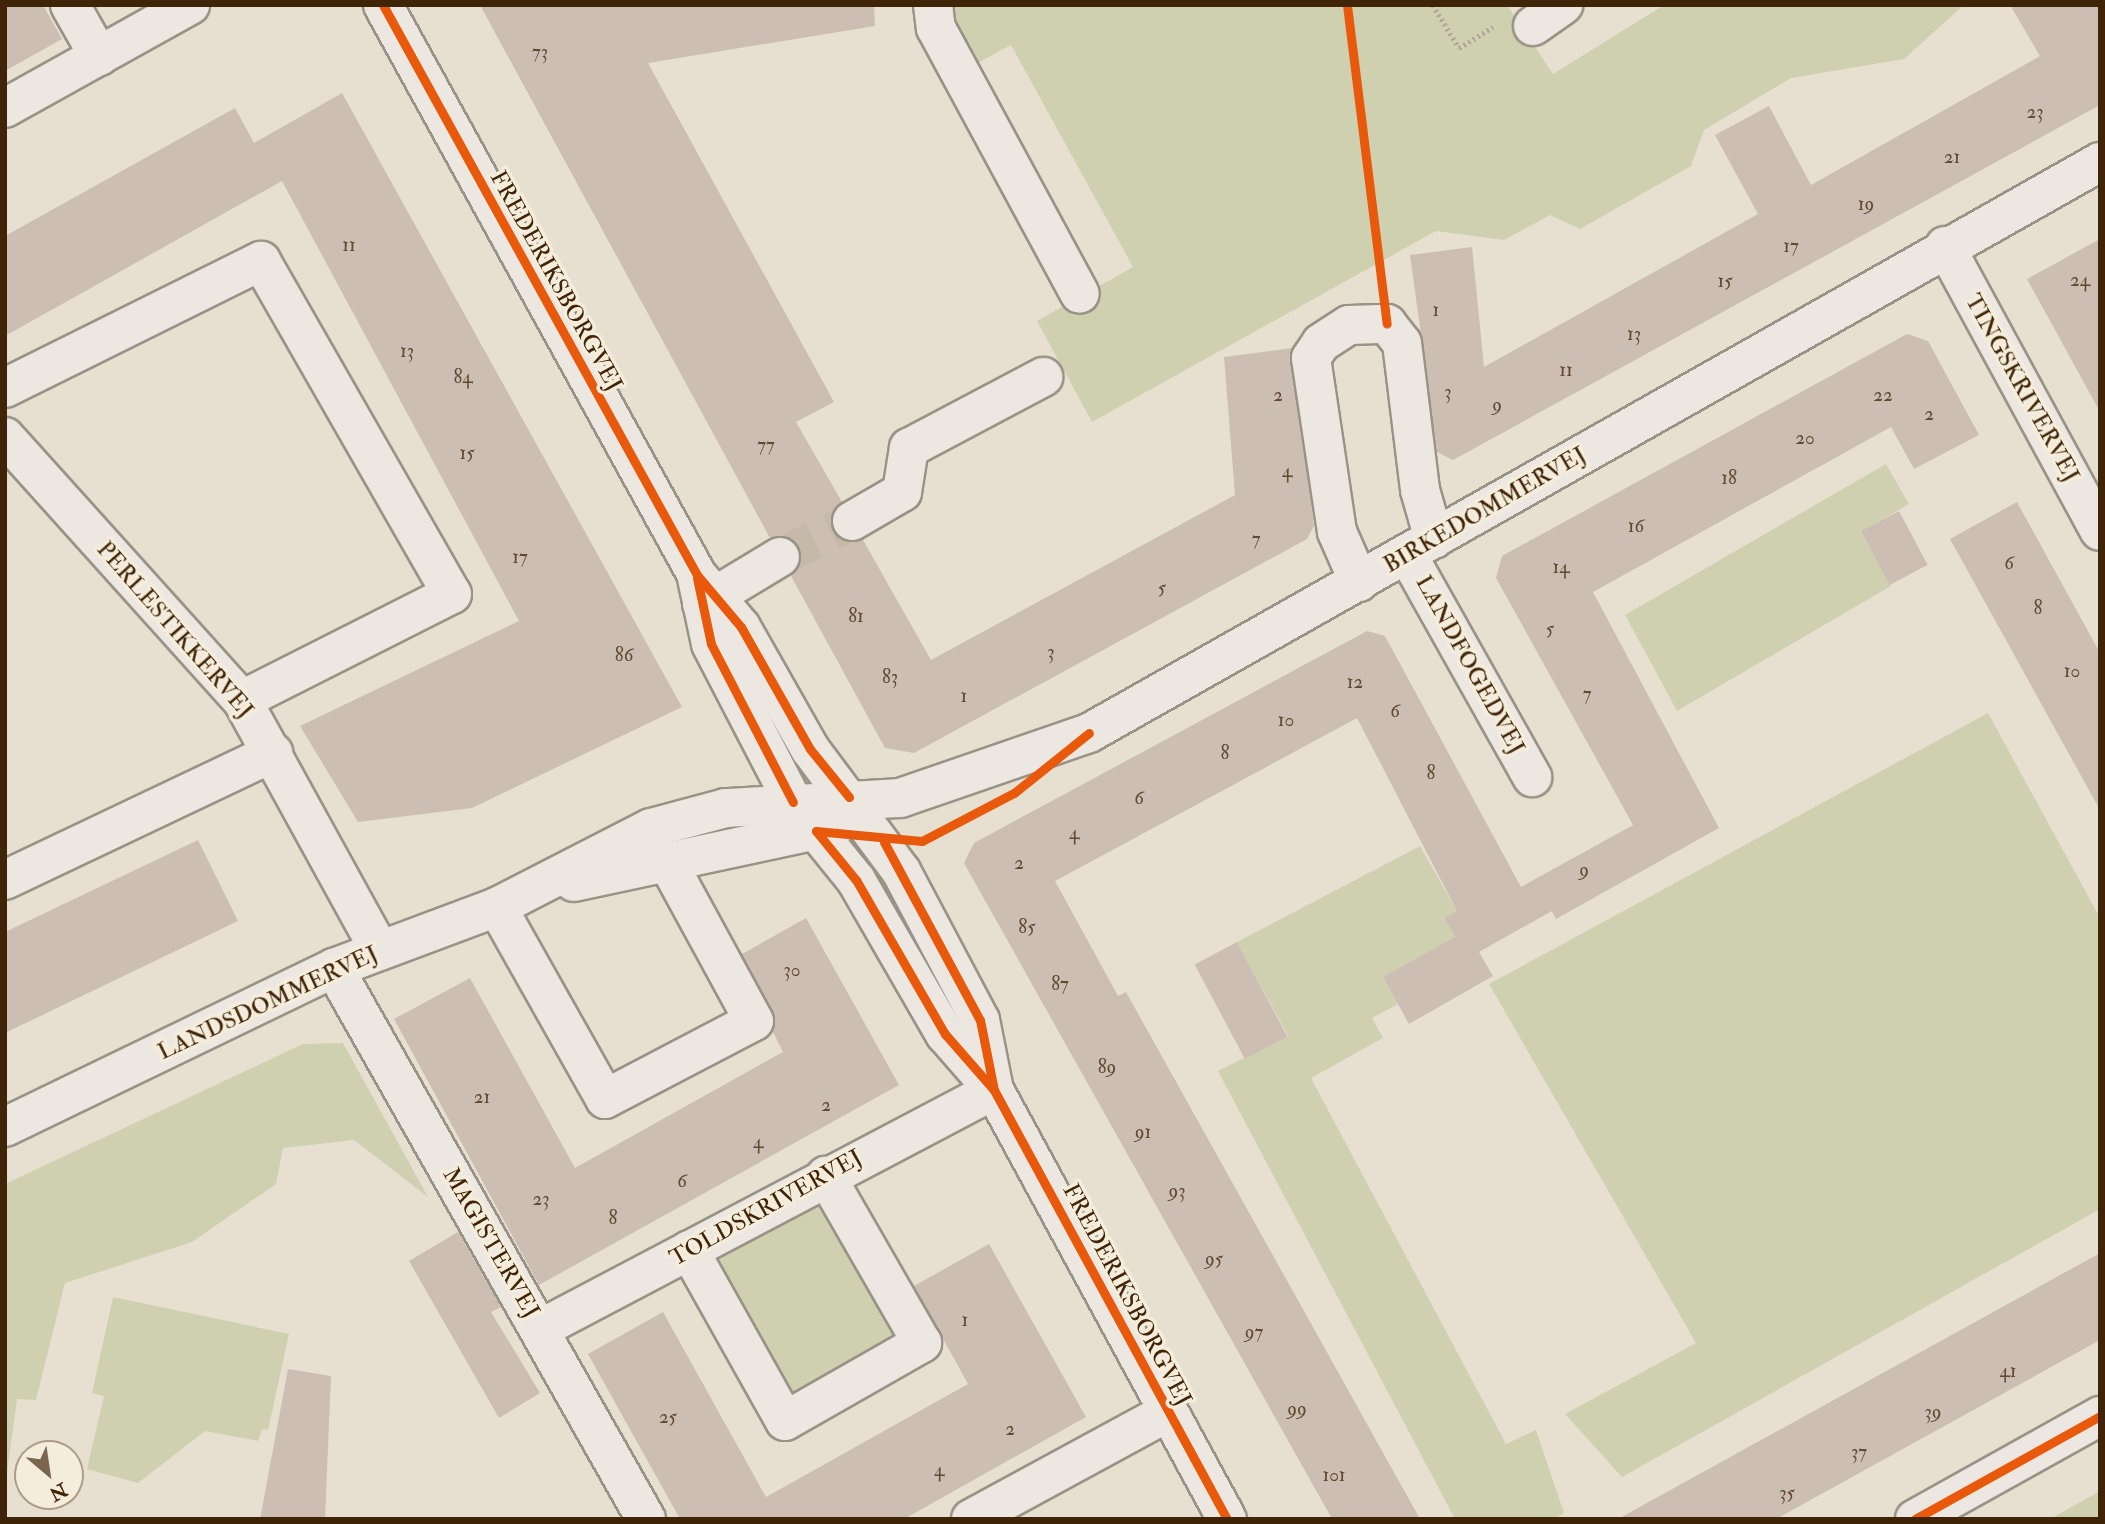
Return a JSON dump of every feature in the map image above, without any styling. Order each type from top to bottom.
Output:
[{"type":"street","points":[[71,5],[99,55]]},
{"type":"street","points":[[5,108],[190,5]]},
{"type":"street","name":"FREDERIKSBORGVEJ","points":[[383,5],[705,591],[741,628],[810,749],[884,842],[980,1020],[994,1090]]},
{"type":"street","points":[[933,5],[936,28],[1080,294]]},
{"type":"street","name":"BIRKEDOMMERVEJ","points":[[805,816],[849,797],[900,798],[1089,733],[1421,547],[1945,246],[2100,162]]},
{"type":"street","name":"TINGSKRIVERVEJ","points":[[1945,246],[2100,531]]},
{"type":"street","points":[[5,388],[261,261],[452,594],[242,699]]},
{"type":"street","name":"LANDFOGEDVEJ","points":[[1359,582],[1337,532],[1311,358],[1321,343],[1349,325],[1387,324],[1402,343],[1420,490],[1421,547],[1532,777]]},
{"type":"street","points":[[852,521],[902,492],[909,448],[1043,377]]},
{"type":"street","name":"PERLESTIKKERVEJ","points":[[5,437],[242,699],[380,951]]},
{"type":"street","points":[[705,591],[780,557]]},
{"type":"street","name":"FREDERIKSBORGVEJ","points":[[705,591],[711,644],[805,816],[856,880],[945,1034],[994,1090],[1227,1519]]},
{"type":"street","points":[[5,880],[273,752]]},
{"type":"street","name":"LANDSDOMMERVEJ","points":[[5,1127],[334,968],[497,907],[651,828],[726,808],[805,816]]},
{"type":"street","name":"LANDSDOMMERVEJ","points":[[534,889],[669,865],[805,816]]},
{"type":"street","points":[[497,907],[606,1099],[754,1020],[669,865]]},
{"type":"street","name":"MAGISTERVEJ","points":[[334,968],[646,1519]]},
{"type":"street","name":"TOLDSKRIVERVEJ","points":[[540,1329],[994,1090]]},
{"type":"street","points":[[689,1250],[785,1421],[922,1343],[827,1176]]},
{"type":"street","points":[[971,1519],[1018,1508],[1168,1412]]},
{"type":"street","points":[[1915,1519],[2100,1416]]},
{"type":"path","points":[[1247,5],[1347,5],[1349,19]]},
{"type":"path","points":[[1433,5],[1459,48],[1517,11],[1548,15]]},
{"type":"green space","points":[[949,5],[1507,5],[1553,74],[1664,5],[1964,5],[1904,59],[1791,78],[1704,130],[1691,166],[1580,229],[1550,215],[1504,240],[1436,231],[1092,422],[1037,321],[1133,267],[1011,45],[972,66],[954,34]]},
{"type":"green space","points":[[1886,464],[1909,504],[1861,532],[1891,586],[1677,711],[1625,615]]},
{"type":"green space","points":[[1988,713],[2100,918],[2100,1209],[1622,1477],[1565,1414],[1696,1343],[1489,984]]},
{"type":"green space","points":[[1420,846],[1457,911],[1444,918],[1459,945],[1383,977],[1398,1004],[1372,1018],[1383,1038],[1311,1078],[1506,1444],[1536,1430],[1564,1513],[1554,1519],[1455,1519],[1218,1071],[1288,1036],[1237,942]]},
{"type":"green space","points":[[343,1043],[428,1197],[354,1140],[283,1148],[276,1184],[192,1242],[65,1283],[36,1400],[17,1399],[5,1488],[5,1184],[303,1044]]},
{"type":"green space","points":[[825,1196],[908,1341],[795,1406],[712,1262]]},
{"type":"green space","points":[[113,1297],[289,1334],[268,1430],[262,1429],[258,1441],[205,1431],[138,1483],[87,1469],[104,1396],[92,1393]]},
{"type":"green space","points":[[2100,1491],[2100,1519],[2051,1519],[2052,1518]]},
{"type":"building","points":[[5,5],[43,5],[62,39],[5,71]]},
{"type":"building","points":[[480,5],[874,5],[875,26],[648,63],[834,402],[796,422],[842,502],[833,511],[833,531],[842,540],[863,540],[931,660],[1235,495],[1224,357],[1292,348],[1314,526],[1307,539],[914,753],[885,748],[791,576],[799,567],[799,546],[790,538],[770,538]]},
{"type":"building","points":[[2010,5],[2100,5],[2100,105],[1453,460],[1437,452],[1410,255],[1472,247],[1484,367],[1758,214],[1715,135],[1769,106],[1811,185],[2040,56]]},
{"type":"building","points":[[342,93],[682,707],[472,808],[358,822],[300,726],[519,621],[282,181],[5,336],[5,236],[235,108],[254,143]]},
{"type":"building","points":[[2100,239],[2100,412],[2027,279]]},
{"type":"building","points":[[1907,334],[1928,341],[1979,435],[1914,469],[1891,427],[1593,592],[1719,828],[1556,919],[1552,911],[1479,952],[1493,976],[1409,1024],[1383,977],[1455,937],[1444,918],[1457,911],[1357,718],[1055,881],[1118,996],[1126,992],[1420,1519],[1332,1519],[964,863],[974,843],[1367,631],[1385,636],[1521,887],[1633,825],[1496,578],[1502,556]]},
{"type":"building","points":[[2017,502],[2100,653],[2100,810],[1950,539]]},
{"type":"building","points":[[1899,511],[1928,565],[1890,585],[1861,531]]},
{"type":"building","points":[[198,840],[238,921],[5,1033],[5,932]]},
{"type":"building","points":[[806,918],[899,1085],[539,1285],[394,1019],[470,978],[575,1168],[783,1052],[773,1032],[773,1011],[742,954]]},
{"type":"building","points":[[1237,942],[1287,1036],[1245,1059],[1195,965]]},
{"type":"building","points":[[458,1232],[501,1307],[491,1312],[540,1393],[499,1418],[409,1261]]},
{"type":"building","points":[[989,1244],[1086,1417],[904,1519],[680,1519],[588,1354],[663,1312],[766,1497],[968,1384],[914,1286]]},
{"type":"building","points":[[2100,1253],[2100,1340],[1776,1519],[1618,1519]]},
{"type":"building","points":[[288,1369],[331,1376],[325,1519],[260,1519]]},
{"type":"tunnel","points":[[780,557],[852,521]]},
{"type":"cycle path","points":[[383,5],[697,575],[741,627],[810,749],[849,797]]},
{"type":"cycle path","points":[[1347,5],[1387,324]]},
{"type":"cycle path","points":[[697,578],[711,644],[793,802]]},
{"type":"cycle path","points":[[816,831],[922,841],[1014,793],[1089,733]]},
{"type":"cycle path","points":[[816,831],[856,880],[945,1034],[994,1090],[1227,1519]]},
{"type":"cycle path","points":[[884,842],[980,1020],[994,1090]]},
{"type":"cycle path","points":[[1915,1519],[2100,1416]]}]
